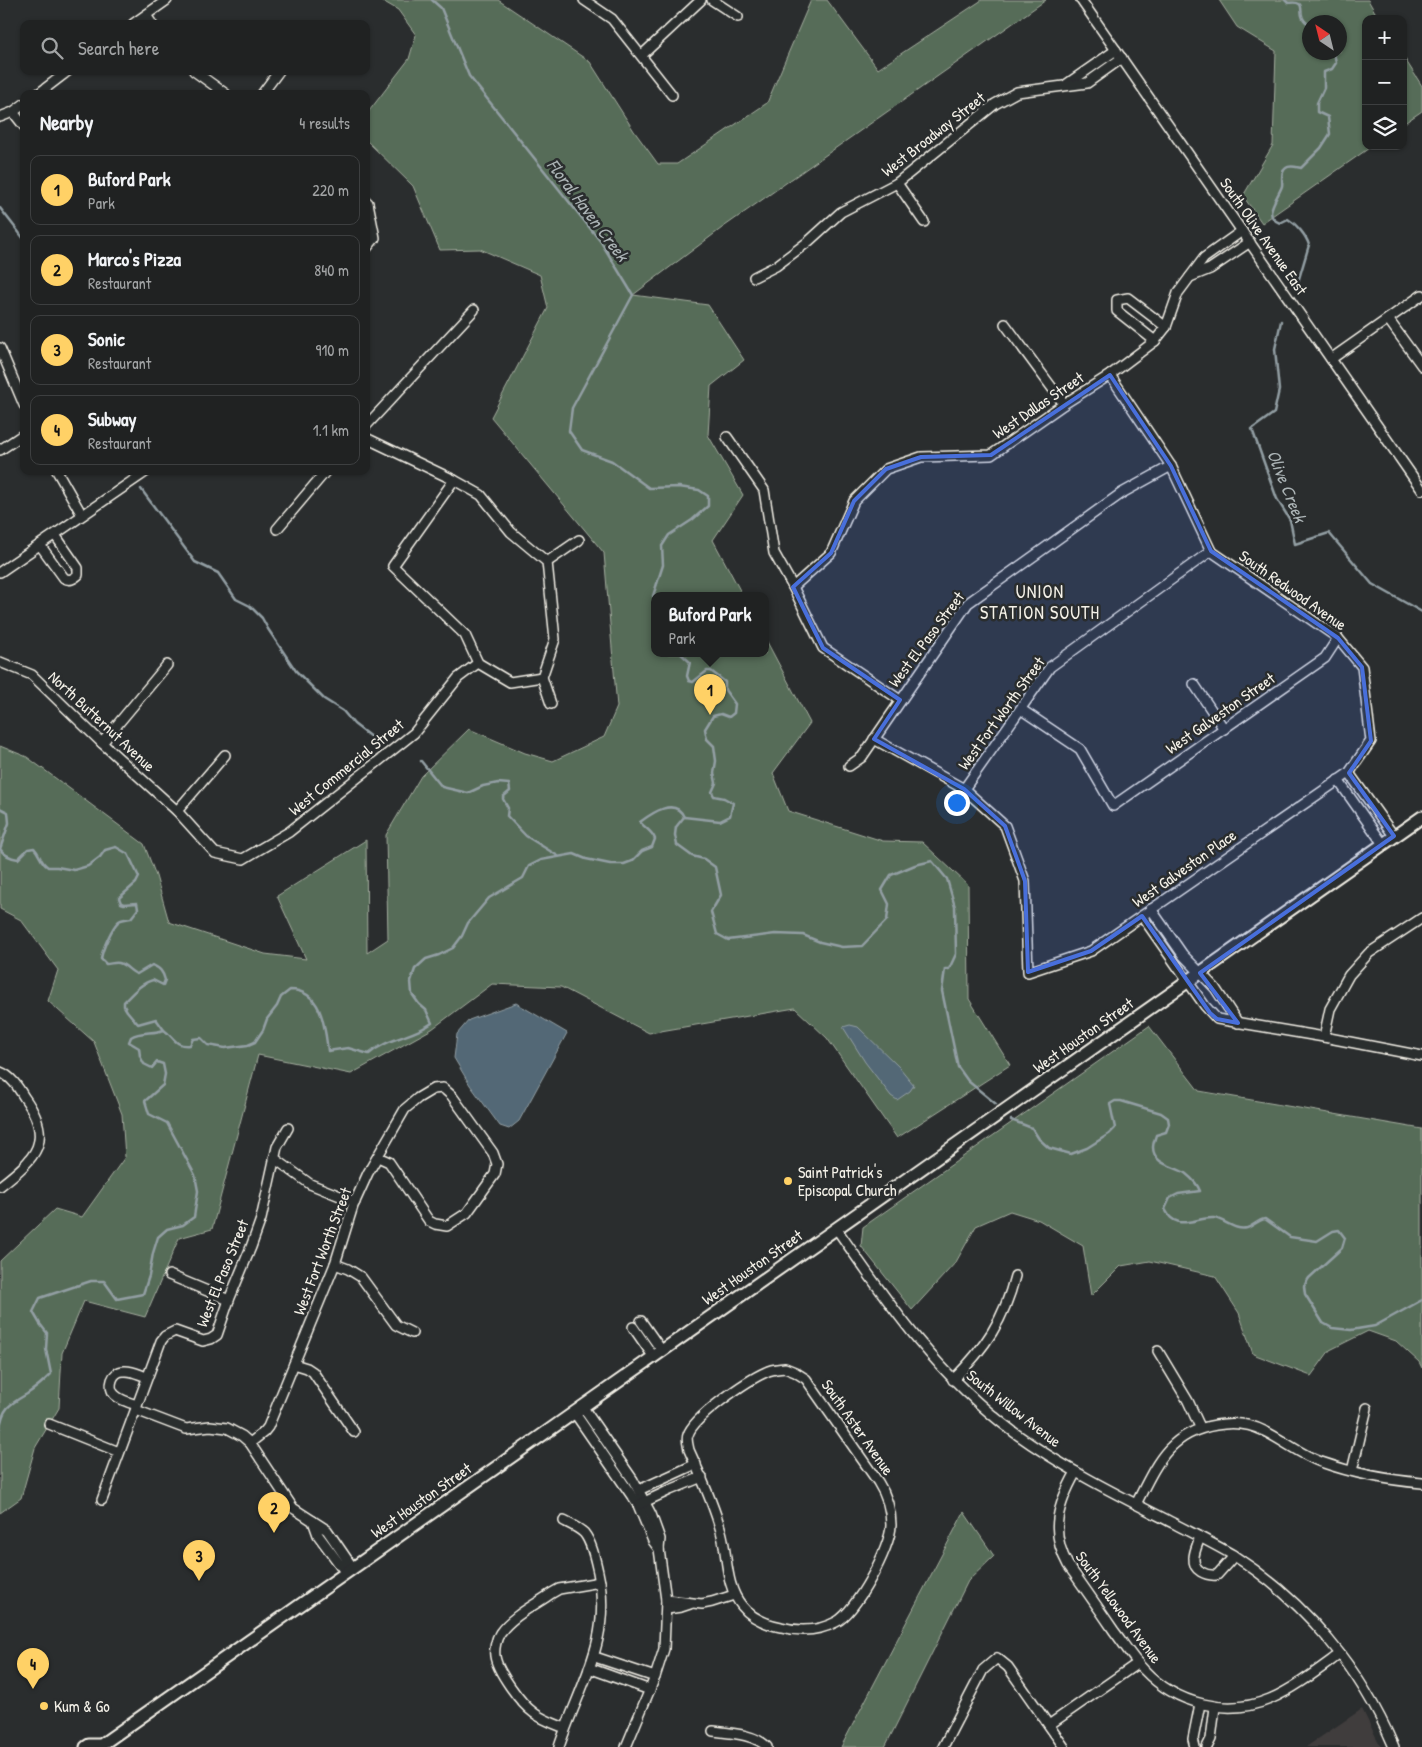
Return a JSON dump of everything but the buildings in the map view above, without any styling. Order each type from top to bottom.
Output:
[{"type":"main road","name":"West Houston Street","points":[[86,1747],[89,1745],[100,1746],[1422,817]]},
{"type":"street","points":[[139,20],[167,0]]},
{"type":"street","points":[[584,0],[612,19],[672,95]]},
{"type":"street","points":[[642,55],[701,0]]},
{"type":"street","points":[[712,0],[738,17]]},
{"type":"street","name":"South Olive Avenue East","points":[[1080,0],[1422,490]]},
{"type":"street","points":[[146,15],[149,20]]},
{"type":"street","name":"West Broadway Street","points":[[754,277],[776,266],[809,241],[841,212],[898,183],[995,104],[1016,92],[1066,85],[1119,54]]},
{"type":"street","points":[[43,90],[63,75]]},
{"type":"street","points":[[200,75],[220,90]]},
{"type":"street","points":[[265,90],[276,75]]},
{"type":"street","points":[[0,117],[20,107]]},
{"type":"street","points":[[13,112],[20,121]]},
{"type":"street","points":[[898,183],[924,222]]},
{"type":"street","points":[[370,213],[375,238],[370,244]]},
{"type":"street","name":"West Dallas Street","points":[[793,587],[831,553],[854,502],[886,469],[921,457],[991,455],[1064,404],[1110,375],[1155,341],[1166,327],[1178,293],[1204,258],[1242,231]]},
{"type":"street","points":[[1190,277],[1210,269],[1250,242]]},
{"type":"street","points":[[1331,359],[1422,295]]},
{"type":"street","points":[[1155,341],[1118,311],[1117,300],[1128,298],[1166,327]]},
{"type":"street","points":[[370,422],[474,310]]},
{"type":"street","points":[[1388,319],[1422,366]]},
{"type":"street","points":[[1005,324],[1064,404]]},
{"type":"street","points":[[0,348],[20,396]]},
{"type":"street","points":[[1110,375],[1171,466],[1211,551]]},
{"type":"street","points":[[0,450],[20,437]]},
{"type":"street","points":[[727,438],[764,490],[774,553],[823,648],[900,700]]},
{"type":"street","points":[[370,440],[481,495],[511,532],[547,562],[555,639],[542,677],[550,704]]},
{"type":"street","name":"West El Paso Street","points":[[849,766],[862,757],[968,603],[1122,493],[1171,466]]},
{"type":"street","points":[[60,475],[82,515]]},
{"type":"street","points":[[0,572],[141,475]]},
{"type":"street","points":[[277,529],[323,475]]},
{"type":"street","points":[[454,480],[393,566],[465,635],[478,663],[510,682],[542,677]]},
{"type":"street","points":[[40,545],[64,578],[74,579],[78,575],[78,568],[55,535]]},
{"type":"street","points":[[547,562],[579,540]]},
{"type":"street","name":"South Redwood Avenue","points":[[1211,551],[1338,638],[1362,667],[1372,741],[1349,773]]},
{"type":"street","name":"West Fort Worth Street","points":[[964,789],[1022,710],[1050,667],[1211,551]]},
{"type":"street","name":"West Galveston Street","points":[[1022,710],[1080,749],[1113,806],[1325,658],[1338,638]]},
{"type":"street","name":"North Butternut Avenue","points":[[0,662],[32,675],[102,743],[177,811],[215,853],[242,859]]},
{"type":"street","name":"West Commercial Street","points":[[242,859],[289,832],[414,733],[458,678],[478,663]]},
{"type":"street","points":[[102,743],[167,665]]},
{"type":"street","points":[[1194,684],[1224,728]]},
{"type":"street","points":[[874,739],[964,789]]},
{"type":"street","points":[[177,811],[225,755]]},
{"type":"street","points":[[1349,773],[1394,836]]},
{"type":"street","name":"West Galveston Place","points":[[964,789],[1005,826],[1025,881],[1028,972],[1091,951],[1349,773]]},
{"type":"street","points":[[1338,780],[1383,844]]},
{"type":"street","points":[[1151,909],[1183,955],[1218,992],[1238,1023]]},
{"type":"street","points":[[1142,916],[1205,1006],[1217,1019],[1422,1056]]},
{"type":"street","points":[[1324,1038],[1330,1009],[1349,975],[1369,954],[1422,918]]},
{"type":"street","points":[[0,1072],[12,1080],[35,1113],[40,1129],[35,1152],[21,1170],[0,1186]]},
{"type":"street","name":"West Fort Worth Street","points":[[250,1443],[268,1427],[335,1264],[355,1202],[378,1157],[404,1108],[433,1089],[443,1088],[452,1096],[493,1153],[497,1164],[495,1174],[467,1213],[447,1226],[428,1222],[389,1162],[378,1157]]},
{"type":"street","name":"West El Paso Street","points":[[102,1500],[165,1336],[175,1331],[203,1342],[217,1335],[261,1219],[277,1147],[288,1128]]},
{"type":"street","points":[[274,1158],[310,1184],[355,1202]]},
{"type":"street","name":"South Willow Avenue","points":[[836,1228],[914,1337],[953,1380],[1015,1432],[1076,1472],[1234,1556],[1272,1583],[1300,1608],[1340,1654],[1369,1697],[1394,1747]]},
{"type":"street","points":[[335,1264],[361,1277],[396,1325],[412,1333]]},
{"type":"street","points":[[169,1275],[229,1300]]},
{"type":"street","points":[[953,1380],[973,1360],[992,1336],[1008,1300],[1015,1276]]},
{"type":"street","points":[[641,1321],[658,1353]]},
{"type":"street","points":[[633,1326],[658,1353]]},
{"type":"street","points":[[1158,1351],[1188,1401],[1200,1427]]},
{"type":"street","points":[[294,1364],[313,1372],[354,1432]]},
{"type":"street","name":"South Aster Avenue","points":[[696,1464],[689,1450],[687,1435],[695,1423],[707,1411],[767,1371],[785,1368],[796,1372],[806,1379],[886,1494],[891,1527],[883,1554],[856,1604],[837,1622],[803,1631],[772,1625],[752,1616],[743,1608],[734,1595]]},
{"type":"street","points":[[148,1377],[128,1371],[121,1371],[112,1380],[113,1393],[137,1408],[186,1429],[210,1426],[227,1428],[242,1436],[250,1443],[293,1508],[327,1530],[349,1570]]},
{"type":"street","points":[[1352,1471],[1366,1408]]},
{"type":"street","points":[[578,1409],[639,1490],[659,1549],[666,1605],[664,1649],[650,1690],[626,1747]]},
{"type":"street","points":[[578,1409],[642,1503]]},
{"type":"street","points":[[1136,1504],[1168,1448],[1200,1427],[1227,1423],[1248,1424],[1319,1462],[1386,1480],[1422,1482]]},
{"type":"street","points":[[49,1424],[119,1452]]},
{"type":"street","points":[[639,1490],[696,1464],[710,1494],[722,1532],[734,1595],[712,1602],[690,1604],[681,1601],[666,1605]]},
{"type":"street","name":"South Yellowood Avenue","points":[[1076,1472],[1062,1498],[1059,1509],[1057,1526],[1060,1546],[1068,1565],[1138,1663],[1162,1686],[1176,1695],[1200,1704],[1215,1707],[1248,1706],[1269,1700],[1289,1690],[1340,1654]]},
{"type":"street","points":[[642,1503],[702,1477]]},
{"type":"street","points":[[657,1481],[662,1493]]},
{"type":"street","points":[[559,1747],[594,1657],[600,1636],[602,1617],[600,1582],[594,1554],[583,1532],[564,1520]]},
{"type":"street","points":[[313,1522],[322,1540],[349,1570]]},
{"type":"street","points":[[322,1540],[330,1535]]},
{"type":"street","points":[[1200,1537],[1194,1562],[1200,1571],[1206,1575],[1217,1575],[1234,1556]]},
{"type":"street","points":[[565,1728],[535,1715],[527,1708],[496,1662],[495,1646],[499,1635],[505,1627],[552,1593],[600,1582]]},
{"type":"street","points":[[594,1657],[655,1677]]},
{"type":"street","points":[[943,1747],[983,1670],[998,1658],[1008,1667],[1064,1747]]},
{"type":"street","points":[[1049,1725],[1138,1663]]},
{"type":"street","points":[[589,1668],[650,1690]]},
{"type":"street","points":[[1195,1747],[1193,1739],[1200,1704]]},
{"type":"street","points":[[1207,1747],[1211,1739],[1215,1707]]},
{"type":"street","points":[[713,1731],[733,1733],[747,1737],[763,1742],[767,1747]]},
{"type":"highlighted area","points":[[1110,375],[1171,466],[1211,551],[1338,638],[1362,667],[1371,741],[1349,773],[1394,836],[1200,973],[1238,1023],[1217,1019],[1210,1013],[1142,916],[1091,951],[1028,972],[1025,881],[1005,826],[964,789],[874,739],[900,700],[823,648],[793,587],[831,553],[854,501],[886,469],[921,457],[991,455]]},
{"type":"shaded area","points":[[1362,1709],[1381,1747],[1306,1747]]},
{"type":"green space","points":[[381,0],[498,0],[590,62],[634,131],[658,164],[677,164],[767,103],[811,0],[827,0],[878,69],[982,0],[1046,0],[722,228],[633,295],[708,305],[744,360],[711,386],[708,435],[743,495],[713,540],[741,592],[651,592],[651,657],[769,657],[769,646],[810,723],[773,773],[788,811],[883,841],[922,842],[968,885],[969,999],[1010,1065],[897,1138],[827,1038],[795,1008],[649,1033],[561,987],[492,984],[432,1029],[351,1074],[258,1055],[212,1229],[179,1238],[145,1317],[84,1301],[62,1353],[59,1408],[35,1448],[21,1498],[0,1513],[0,1261],[55,1209],[82,1217],[125,1157],[122,1114],[94,1042],[48,1001],[58,970],[21,920],[0,909],[0,746],[27,757],[144,844],[156,876],[169,922],[265,954],[306,959],[277,896],[366,840],[367,953],[388,939],[386,835],[421,776],[469,729],[525,753],[553,761],[604,737],[617,707],[604,553],[491,417],[548,308],[540,275],[480,249],[440,250],[413,186],[370,144],[370,110],[409,59],[416,35],[398,10]]},
{"type":"green space","points":[[1219,0],[1368,0],[1377,15],[1362,15],[1362,150],[1366,150],[1262,223],[1243,196],[1273,145],[1276,51],[1237,27]]},
{"type":"green space","points":[[1407,62],[1422,86],[1422,111],[1407,121]]},
{"type":"green space","points":[[1149,1026],[1199,1091],[1422,1129],[1422,1368],[1419,1362],[1396,1341],[1368,1331],[1330,1350],[1311,1376],[1253,1354],[1239,1313],[1215,1276],[1150,1261],[1121,1266],[1091,1296],[1083,1246],[1039,1220],[1010,1211],[976,1226],[956,1262],[912,1310],[861,1246],[863,1227]]},
{"type":"green space","points":[[964,1512],[994,1556],[968,1581],[885,1747],[841,1747]]},
{"type":"water","points":[[516,1003],[567,1033],[519,1121],[509,1129],[500,1126],[470,1085],[454,1058],[457,1034],[469,1020]]},
{"type":"water","points":[[850,1025],[858,1027],[900,1068],[914,1085],[910,1091],[897,1100],[891,1096],[865,1062],[843,1027]]},
{"type":"waterway","name":"Floral Haven Creek","points":[[432,0],[441,8],[469,76],[601,242],[633,295],[572,408],[569,431],[582,450],[612,461],[649,488],[679,487],[699,490],[708,496],[708,506],[692,520],[669,535],[662,546],[663,565],[654,592]]},
{"type":"waterway","name":"Olive Creek","points":[[1285,0],[1288,3],[1299,4],[1302,17]]},
{"type":"waterway","name":"Olive Creek","points":[[1298,282],[1309,245],[1308,241],[1288,219],[1280,223],[1274,220],[1271,211],[1282,186],[1284,170],[1293,166],[1301,168],[1321,148],[1330,134],[1328,117],[1317,112],[1317,103],[1324,88],[1324,72],[1332,69],[1336,63],[1335,60]]},
{"type":"waterway","points":[[0,208],[20,234]]},
{"type":"waterway","name":"Olive Creek","points":[[1281,321],[1275,349],[1279,390],[1274,413],[1252,429],[1277,499],[1290,520],[1295,544],[1329,533],[1372,584],[1422,612]]},
{"type":"waterway","points":[[141,489],[195,562],[218,573],[236,599],[250,606],[262,618],[296,671],[324,699],[343,711],[354,724],[376,741]]},
{"type":"waterway","name":"Floral Haven Creek","points":[[684,657],[690,662],[687,676],[689,681],[693,682],[707,671],[711,671],[725,682],[725,690],[735,704],[734,713],[729,717],[721,714],[713,716],[705,729],[707,739],[714,746],[716,761],[714,773],[716,783],[712,792],[714,796],[724,798],[733,803],[730,816],[720,821],[684,817]]},
{"type":"waterway","points":[[421,761],[442,787],[468,793],[483,786],[498,783],[509,784],[510,791],[503,797],[508,808],[507,816],[526,836],[558,856]]},
{"type":"waterway","points":[[0,1429],[3,1416],[8,1407],[34,1389],[51,1374],[46,1349],[47,1333],[33,1312],[40,1298],[91,1281],[104,1281],[117,1299],[143,1294],[158,1237],[167,1229],[183,1225],[194,1217],[198,1191],[195,1175],[167,1123],[149,1114],[145,1101],[163,1085],[165,1074],[163,1064],[157,1062],[152,1068],[144,1064],[139,1048],[129,1042],[131,1037],[164,1030],[178,1043],[185,1045],[190,1045],[193,1039],[201,1038],[208,1045],[225,1048],[248,1045],[255,1042],[281,997],[290,990],[309,996],[315,1003],[323,1021],[328,1051],[348,1048],[369,1054],[384,1044],[417,1032],[432,1023],[426,1010],[412,994],[411,981],[415,969],[426,959],[453,948],[462,936],[468,923],[489,898],[523,878],[529,866],[541,860],[574,854],[586,859],[610,864],[624,864],[632,861],[642,851],[652,847],[655,839],[651,832],[640,822],[657,811],[669,807],[680,811],[684,817],[676,827],[677,845],[692,856],[704,859],[715,867],[721,895],[711,912],[717,934],[728,940],[775,934],[803,935],[820,942],[842,947],[862,946],[887,920],[889,904],[882,890],[891,875],[915,865],[932,861],[947,879],[955,907],[956,954],[949,969],[945,969],[942,991],[958,1067],[968,1081],[996,1104]]},
{"type":"waterway","points":[[0,808],[8,812],[9,823],[0,849],[10,857],[18,859],[28,849],[34,848],[43,863],[48,867],[74,870],[88,866],[100,857],[105,850],[116,847],[128,854],[139,877],[136,883],[119,898],[121,903],[124,904],[137,903],[138,909],[131,918],[120,920],[113,928],[101,959],[106,964],[122,964],[137,974],[152,965],[161,971],[165,980],[163,985],[153,980],[145,984],[124,1002],[124,1006],[138,1024],[156,1019],[164,1030]]},
{"type":"waterway","points":[[1011,1120],[1032,1128],[1039,1139],[1049,1148],[1071,1154],[1087,1148],[1115,1128],[1110,1104],[1115,1101],[1121,1101],[1161,1113],[1168,1118],[1169,1124],[1166,1132],[1156,1135],[1153,1146],[1154,1153],[1160,1161],[1185,1173],[1200,1191],[1178,1194],[1170,1198],[1165,1209],[1172,1219],[1183,1222],[1214,1218],[1243,1229],[1265,1219],[1290,1237],[1317,1241],[1333,1231],[1339,1230],[1345,1238],[1342,1248],[1309,1278],[1304,1286],[1305,1294],[1323,1323],[1332,1328],[1351,1330],[1375,1326],[1422,1300]]},
{"type":"place","name":"Buford Park","points":[[710,715]]},
{"type":"place","name":"Saint Patrick's Episcopal Church","points":[[788,1181]]},
{"type":"place","name":"Marco's Pizza","points":[[274,1533]]},
{"type":"place","name":"Sonic","points":[[199,1581]]},
{"type":"place","name":"Subway","points":[[33,1689]]},
{"type":"place","name":"Kum & Go","points":[[44,1706]]},
{"type":"district","name":"UNION STATION SOUTH","points":[[1040,601]]}]
